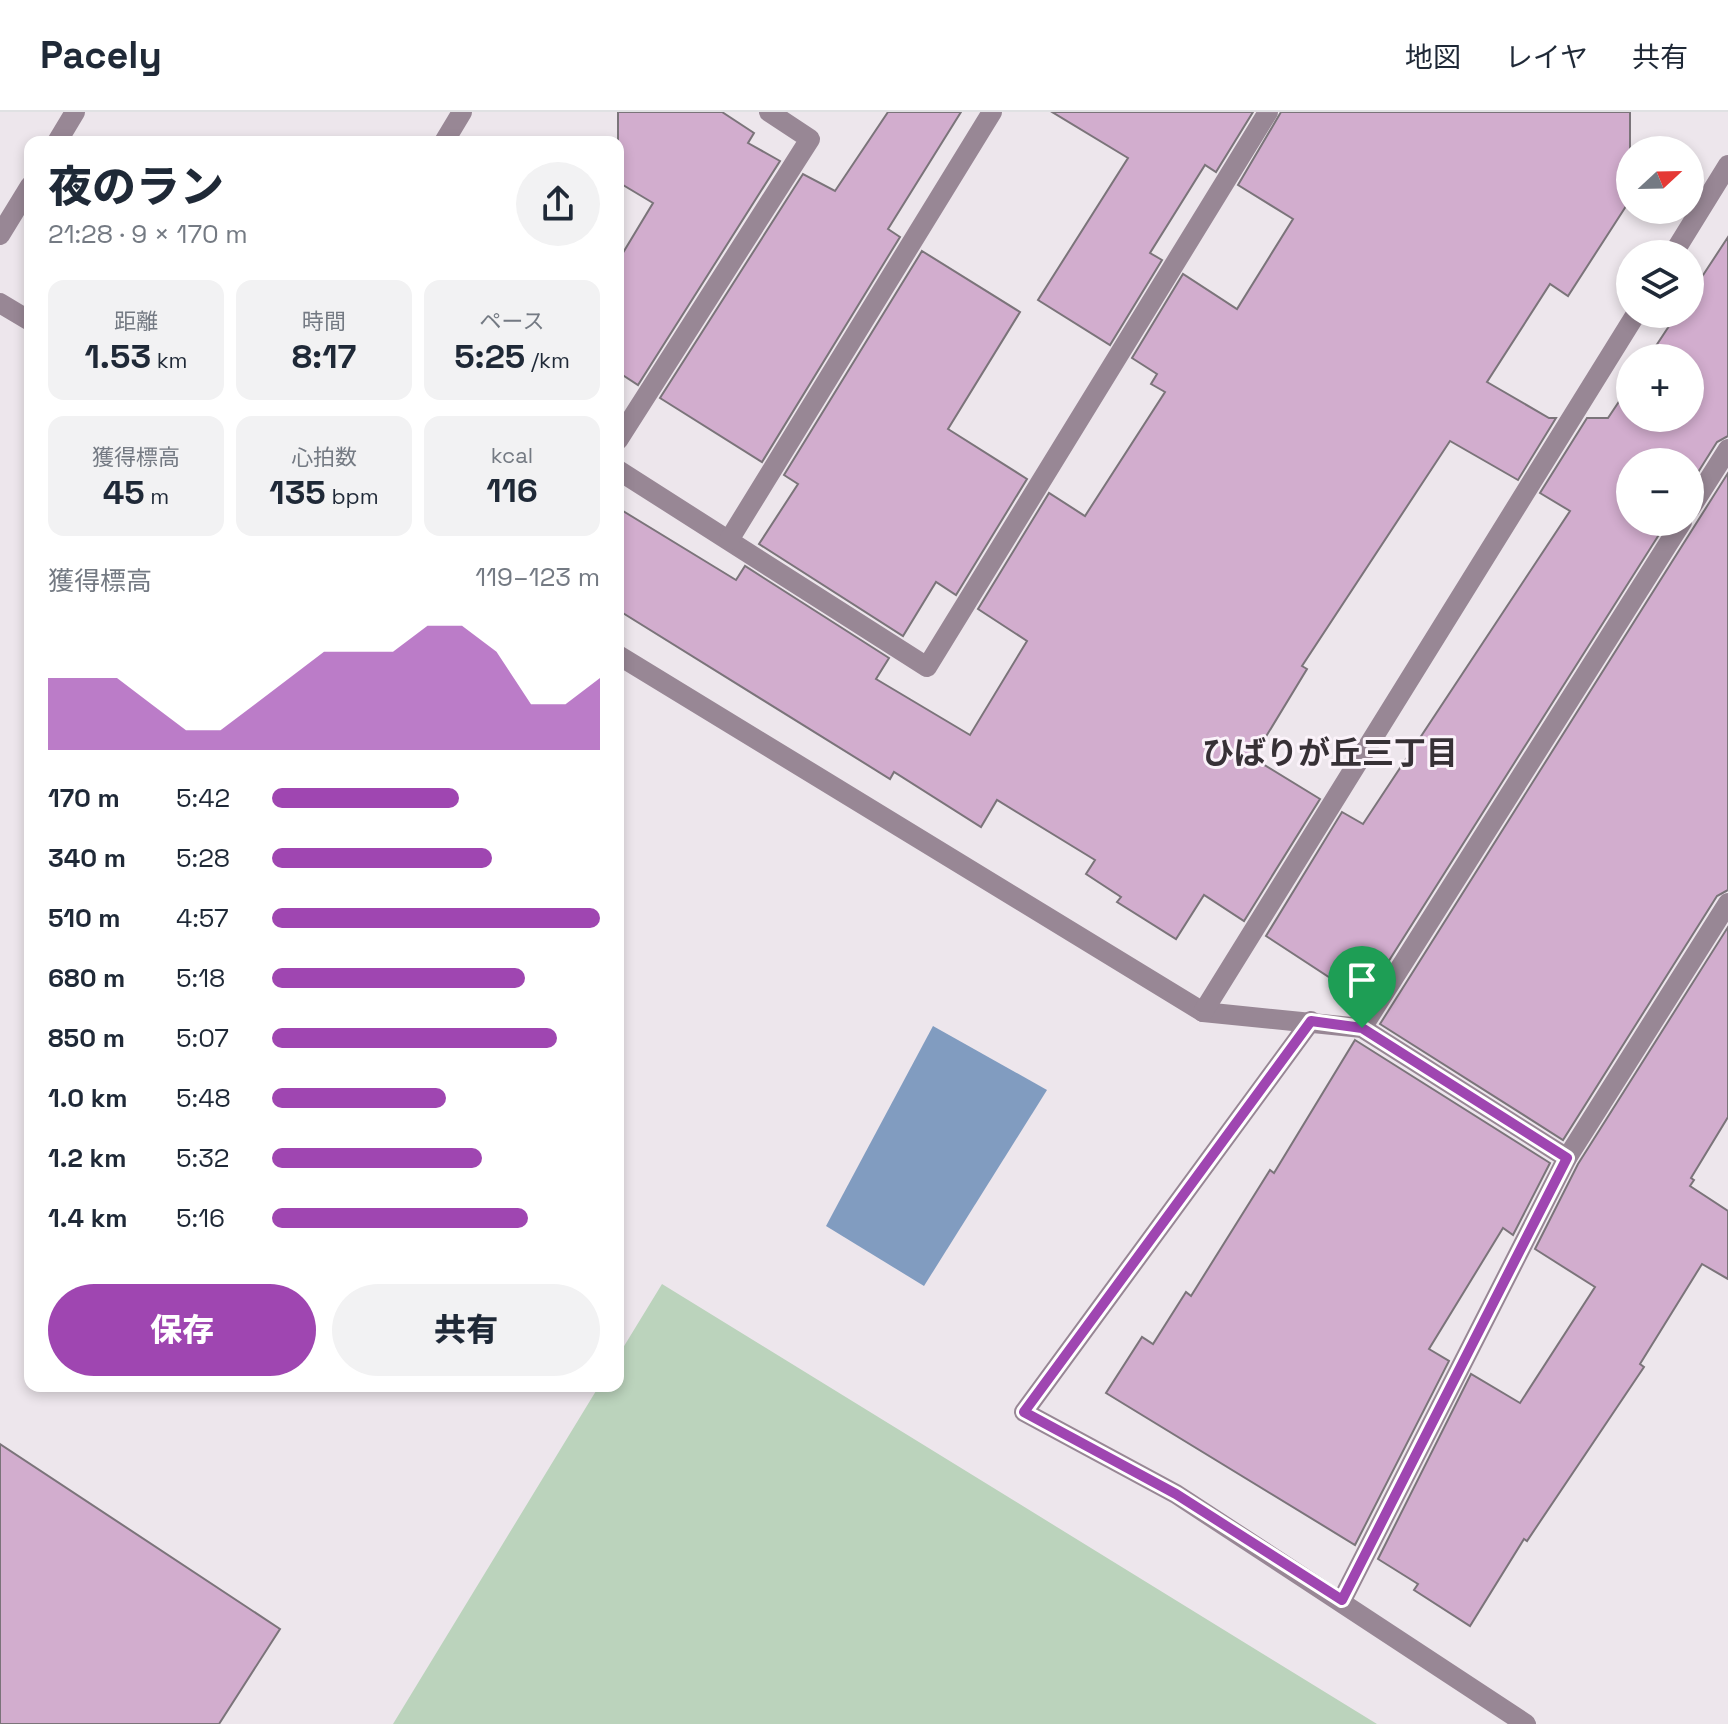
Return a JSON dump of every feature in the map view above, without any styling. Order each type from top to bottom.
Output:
[{"type":"street","points":[[61,136],[75,112]]},
{"type":"street","points":[[448,136],[462,112]]},
{"type":"street","points":[[624,431],[810,139],[769,112]]},
{"type":"street","points":[[729,540],[992,112]]},
{"type":"street","points":[[624,474],[927,667],[1268,112]]},
{"type":"street","points":[[1682,240],[1728,165]]},
{"type":"street","points":[[0,235],[24,196]]},
{"type":"street","points":[[0,303],[24,317]]},
{"type":"street","points":[[1203,1012],[1627,328]]},
{"type":"street","points":[[1704,487],[1728,449]]},
{"type":"street","points":[[1362,1028],[1673,536]]},
{"type":"street","points":[[624,659],[1203,1012],[1362,1028],[1567,1158]]},
{"type":"street","points":[[1342,1600],[1567,1158],[1728,903]]},
{"type":"street","points":[[1311,1021],[1024,1412],[1176,1494],[1342,1600],[1526,1724]]},
{"type":"green space","points":[[662,1284],[1377,1724],[393,1724],[595,1392],[624,1392],[624,1346]]},
{"type":"water","points":[[933,1026],[1047,1090],[924,1286],[826,1226]]},
{"type":"building","points":[[618,112],[722,112],[754,133],[748,143],[780,161],[638,385],[624,376],[624,251],[653,203],[624,186],[624,136],[618,136]]},
{"type":"building","points":[[888,112],[961,112],[888,229],[900,237],[762,462],[660,398],[803,174],[835,191]]},
{"type":"building","points":[[1052,112],[1253,112],[1216,172],[1205,165],[1150,253],[1162,260],[1110,345],[1038,300],[1128,158]]},
{"type":"building","points":[[1281,112],[1630,112],[1630,136],[1616,136],[1616,222],[1568,296],[1550,284],[1487,382],[1549,418],[1556,418],[1518,480],[1450,441],[1302,666],[1307,669],[1253,758],[1320,799],[1244,921],[1204,895],[1176,939],[1117,902],[1121,897],[1086,874],[1095,860],[997,800],[981,827],[894,772],[890,779],[624,614],[624,512],[736,580],[745,566],[889,658],[876,679],[970,735],[1027,641],[978,609],[1049,493],[1085,516],[1165,392],[1151,384],[1157,374],[1132,358],[1183,274],[1237,309],[1293,219],[1238,185]]},
{"type":"building","points":[[1728,237],[1728,436],[1717,442],[1704,463],[1704,448],[1616,448],[1616,536],[1658,536],[1364,1000],[1266,936],[1342,812],[1363,824],[1570,511],[1540,493],[1587,418],[1608,418],[1616,406],[1616,432],[1704,432],[1704,344],[1657,344],[1668,328],[1704,328],[1704,274]]},
{"type":"building","points":[[922,251],[1020,312],[948,429],[1027,479],[956,595],[936,582],[903,636],[759,544],[798,484],[784,475]]},
{"type":"building","points":[[1728,473],[1728,890],[1717,896],[1563,1140],[1380,1024],[1688,536],[1704,536],[1704,511]]},
{"type":"building","points":[[1728,927],[1728,1117],[1691,1178],[1694,1180],[1690,1186],[1728,1211],[1728,1279],[1702,1264],[1640,1364],[1644,1367],[1527,1541],[1524,1539],[1470,1626],[1414,1590],[1418,1584],[1378,1559],[1471,1374],[1520,1403],[1595,1287],[1535,1249],[1578,1164]]},
{"type":"building","points":[[1355,1040],[1550,1163],[1513,1235],[1503,1228],[1429,1349],[1449,1361],[1355,1545],[1106,1393],[1142,1337],[1153,1344],[1186,1292],[1191,1296],[1270,1170],[1274,1173]]},
{"type":"building","points":[[0,1444],[280,1629],[219,1724],[0,1724]]},
{"type":"district","name":"ひばりが丘三丁目","points":[[1330,753]]},
{"type":"route","points":[[1311,1021],[1362,1028],[1567,1158],[1342,1600],[1176,1494],[1024,1412],[1311,1021]]}]
